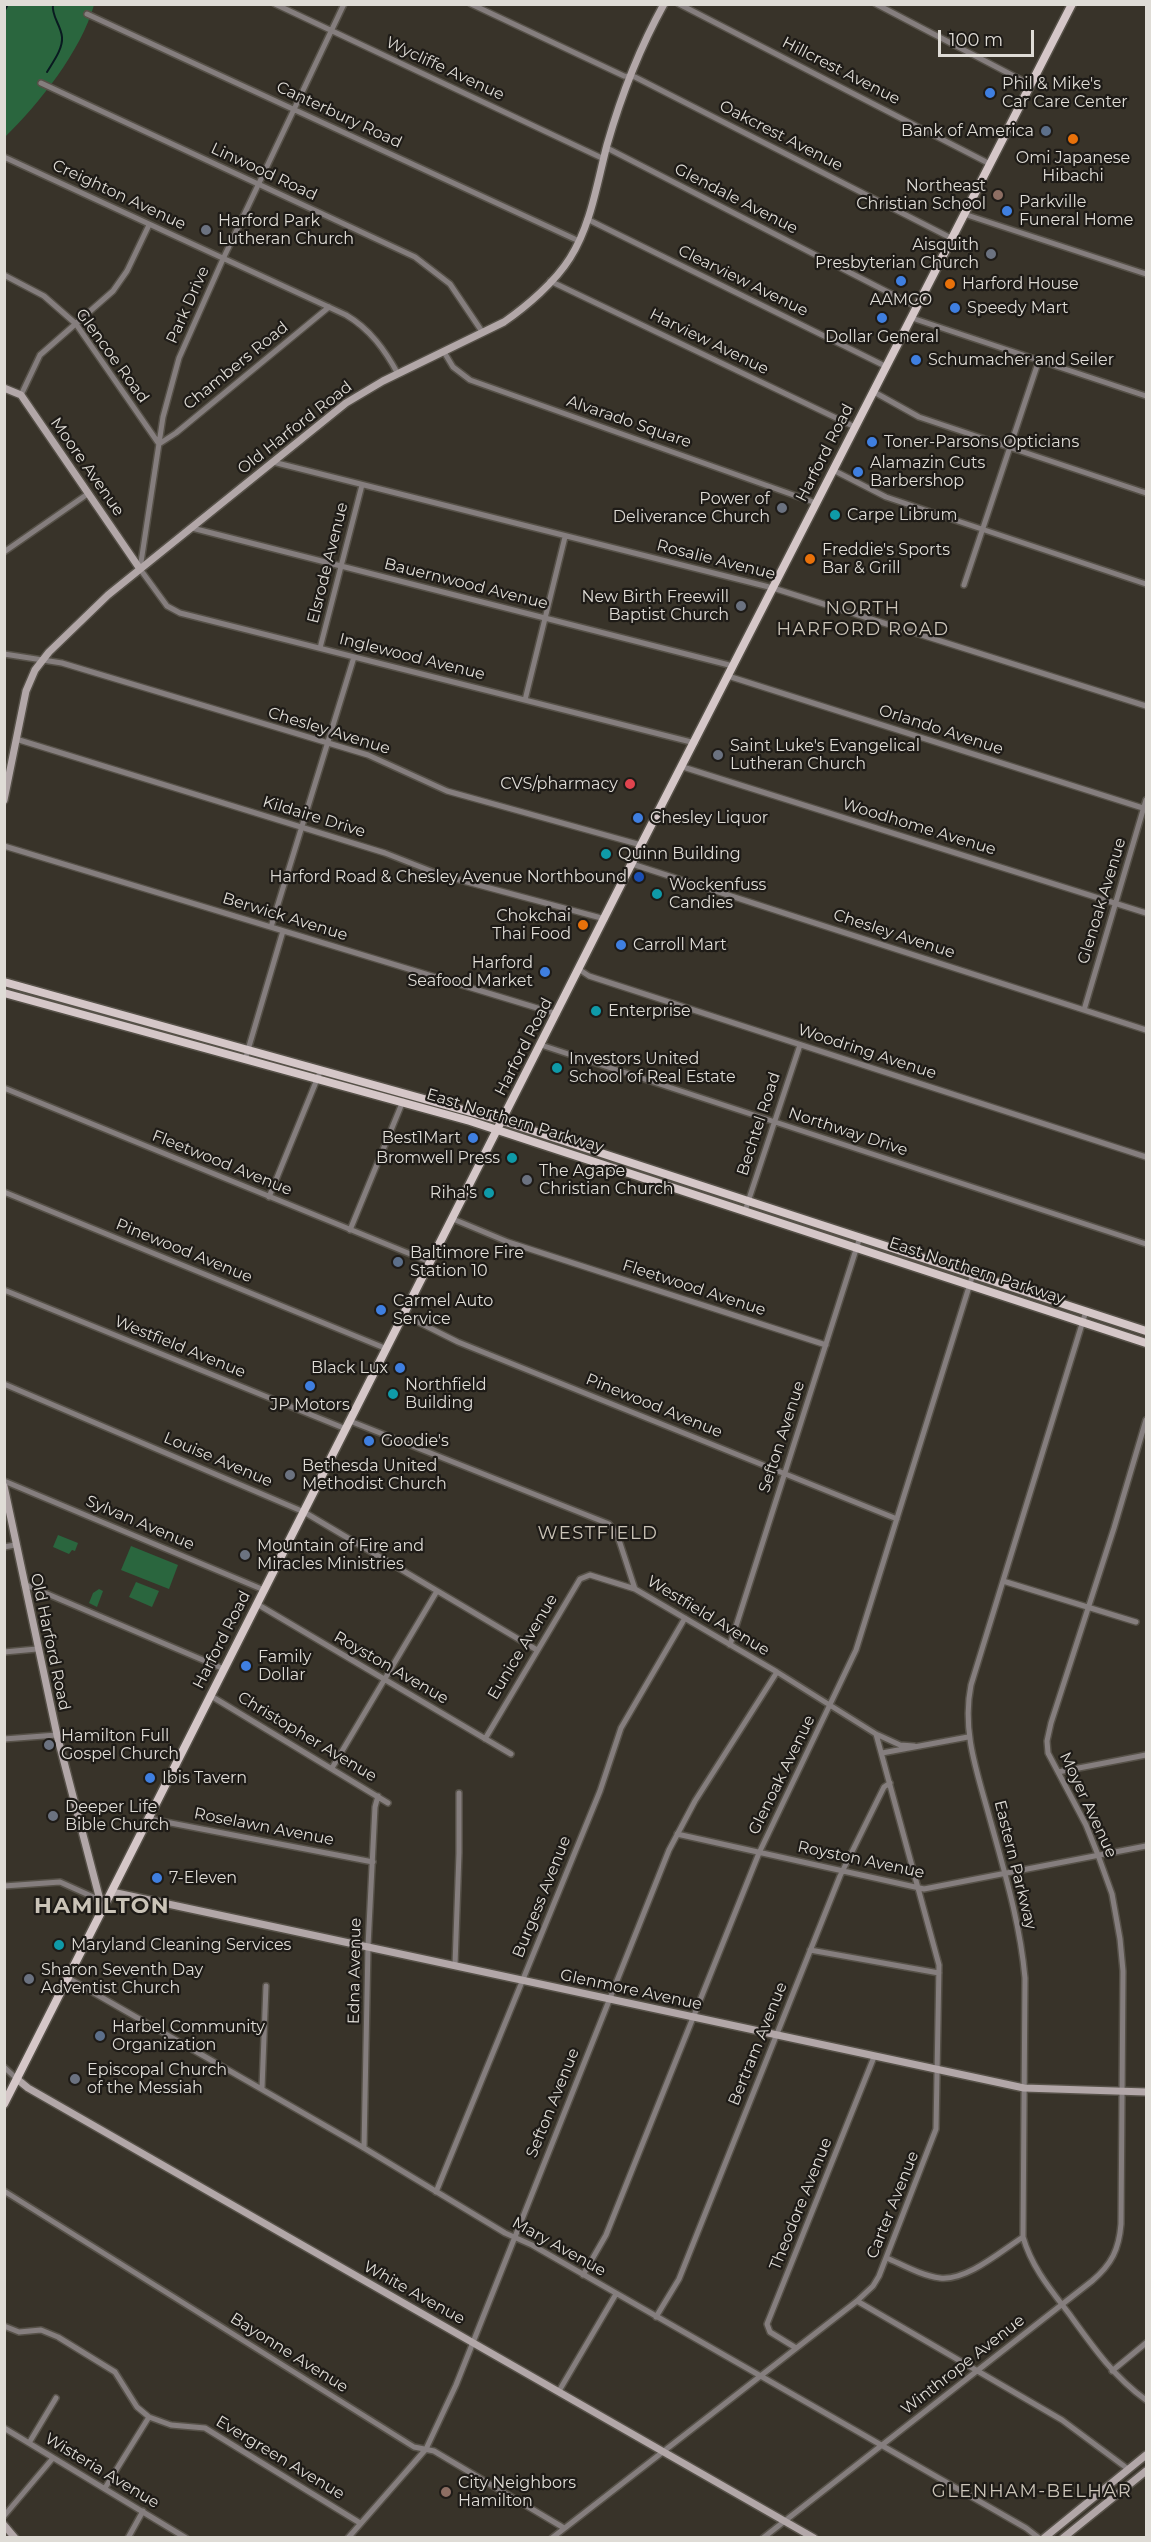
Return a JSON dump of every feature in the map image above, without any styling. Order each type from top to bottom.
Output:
[{"type":"main road","name":"Harford Road","points":[[4,2104],[103,1903],[112,1892],[150,1819],[641,845],[683,767],[1072,4]]},
{"type":"main road","name":"East Northern Parkway","points":[[4,982],[248,1051],[319,1076]]},
{"type":"main road","name":"East Northern Parkway","points":[[4,993],[245,1060],[503,1121],[1146,1331]]},
{"type":"main road","points":[[78,1014],[81,1003]]},
{"type":"main road","name":"East Northern Parkway","points":[[404,1098],[1146,1343]]},
{"type":"main road","points":[[652,1180],[655,1171]]},
{"type":"street","name":"Wycliffe Avenue","points":[[275,4],[604,159]]},
{"type":"street","name":"Park Drive","points":[[140,569],[167,400],[179,358],[344,4]]},
{"type":"street","name":"Oakcrest Avenue","points":[[471,4],[630,77],[635,77],[951,238]]},
{"type":"street","name":"Old Harford Road","points":[[4,800],[26,691],[35,670],[88,614],[140,569],[346,403],[512,316],[567,262],[579,241],[587,219],[630,77],[663,4]]},
{"type":"street","name":"Hillcrest Avenue","points":[[679,4],[990,164]]},
{"type":"street","points":[[876,4],[1031,85]]},
{"type":"street","name":"Canterbury Road","points":[[87,14],[579,241]]},
{"type":"street","name":"Linwood Road","points":[[40,83],[260,184],[425,264],[456,292],[483,333]]},
{"type":"street","name":"Glendale Avenue","points":[[607,148],[917,307]]},
{"type":"street","name":"Creighton Avenue","points":[[4,157],[328,307],[363,326],[385,351],[398,374]]},
{"type":"street","points":[[964,214],[1146,274]]},
{"type":"street","name":"Clearview Avenue","points":[[587,219],[887,367]]},
{"type":"street","points":[[4,388],[21,395],[40,355],[113,291],[127,272],[149,225]]},
{"type":"street","name":"Glencoe Road","points":[[4,275],[44,296],[76,324],[159,444]]},
{"type":"street","name":"Harview Avenue","points":[[550,281],[855,427]]},
{"type":"street","name":"Chambers Road","points":[[159,444],[328,307]]},
{"type":"street","points":[[912,318],[1146,396]]},
{"type":"street","name":"Alvarado Square","points":[[444,352],[453,367],[470,380],[816,503]]},
{"type":"street","points":[[964,585],[1039,360]]},
{"type":"street","points":[[874,392],[919,417],[1146,493]]},
{"type":"street","name":"Moore Avenue","points":[[21,395],[140,569]]},
{"type":"street","name":"Rosalie Avenue","points":[[273,462],[773,588],[1146,706]]},
{"type":"street","points":[[833,470],[886,497],[1146,584]]},
{"type":"street","name":"Elsrode Avenue","points":[[320,648],[362,485]]},
{"type":"street","points":[[4,552],[89,493]]},
{"type":"street","name":"Bauernwood Avenue","points":[[192,528],[733,666]]},
{"type":"street","points":[[525,700],[566,537]]},
{"type":"street","name":"Inglewood Avenue","points":[[140,569],[167,606],[174,610],[695,743]]},
{"type":"street","name":"Chesley Avenue","points":[[4,654],[43,659],[328,744],[381,760],[447,791],[641,845]]},
{"type":"street","points":[[272,927],[354,657]]},
{"type":"street","name":"Orlando Avenue","points":[[728,676],[1145,808]]},
{"type":"street","name":"Kildaire Drive","points":[[16,739],[385,853],[441,875],[604,920]]},
{"type":"street","name":"Woodhome Avenue","points":[[683,767],[1146,913]]},
{"type":"street","name":"Glenoak Avenue","points":[[1084,1010],[1146,800]]},
{"type":"street","name":"Berwick Avenue","points":[[4,846],[557,1014]]},
{"type":"street","name":"Chesley Avenue","points":[[632,864],[1146,1030]]},
{"type":"street","points":[[245,1060],[283,931]]},
{"type":"street","name":"Woodring Avenue","points":[[580,970],[589,976],[1146,1157]]},
{"type":"street","name":"Bechtel Road","points":[[745,1211],[800,1045]]},
{"type":"street","name":"Northway Drive","points":[[541,1046],[1146,1244]]},
{"type":"street","points":[[269,1197],[319,1076]]},
{"type":"street","name":"Fleetwood Avenue","points":[[4,1088],[430,1262]]},
{"type":"street","points":[[350,1230],[404,1098]]},
{"type":"street","name":"Pinewood Avenue","points":[[4,1192],[387,1349]]},
{"type":"street","name":"Fleetwood Avenue","points":[[453,1219],[508,1242],[826,1345]]},
{"type":"street","name":"Sefton Avenue","points":[[730,1645],[860,1238]]},
{"type":"street","name":"Glenoak Avenue","points":[[583,2275],[606,2235],[759,1853],[859,1642],[973,1274]]},
{"type":"street","name":"Westfield Avenue","points":[[4,1290],[348,1425],[609,1524],[617,1534],[635,1589],[777,1672],[876,1734],[900,1745],[914,1746]]},
{"type":"street","name":"Eastern Parkway","points":[[1086,1311],[971,1685],[967,1710],[968,1737],[1017,1920],[1025,1978],[1023,2237],[1034,2265],[1062,2305],[1112,2371],[1146,2400]]},
{"type":"street","name":"Pinewood Avenue","points":[[404,1315],[458,1342],[897,1519]]},
{"type":"street","name":"Louise Avenue","points":[[4,1384],[304,1512],[537,1650]]},
{"type":"street","name":"Moyer Avenue","points":[[1120,2179],[1123,1971],[1120,1939],[1112,1894],[1086,1825],[1048,1753],[1048,1734],[1146,1420]]},
{"type":"street","name":"Sylvan Avenue","points":[[4,1481],[264,1590]]},
{"type":"street","name":"Old Harford Road","points":[[4,1486],[57,1734],[103,1903]]},
{"type":"street","points":[[4,1547],[15,1545]]},
{"type":"street","name":"Eunice Avenue","points":[[485,1739],[577,1583],[583,1577],[590,1575],[635,1589]]},
{"type":"street","points":[[1003,1581],[1136,1622]]},
{"type":"street","points":[[24,1584],[224,1669]]},
{"type":"street","points":[[332,1768],[437,1591]]},
{"type":"street","name":"Royston Avenue","points":[[257,1604],[511,1754]]},
{"type":"street","name":"Burgess Avenue","points":[[436,2192],[600,1791],[621,1728],[685,1618]]},
{"type":"street","points":[[4,1652],[37,1649]]},
{"type":"street","name":"Sefton Avenue","points":[[348,2538],[426,2449],[456,2385],[608,2000],[677,1834],[777,1672]]},
{"type":"street","name":"Christopher Avenue","points":[[211,1696],[388,1803]]},
{"type":"street","points":[[4,1739],[57,1734]]},
{"type":"street","name":"Carter Avenue","points":[[552,2538],[856,2301],[876,2282],[887,2258],[935,2136],[939,1973],[937,1956],[876,1734]]},
{"type":"street","name":"Westfield Avenue","points":[[882,1753],[968,1737]]},
{"type":"street","points":[[1058,1772],[1146,1755]]},
{"type":"street","name":"Bertram Avenue","points":[[656,2317],[679,2279],[843,1871],[884,1787],[890,1783]]},
{"type":"street","points":[[455,1965],[459,1793]]},
{"type":"street","name":"Edna Avenue","points":[[364,2148],[368,1946],[374,1863],[375,1807],[378,1796]]},
{"type":"street","name":"Roselawn Avenue","points":[[150,1819],[374,1863]]},
{"type":"street","name":"Royston Avenue","points":[[677,1834],[924,1889],[1146,1846]]},
{"type":"street","points":[[4,1886],[60,1882],[103,1903]]},
{"type":"street","name":"Glenmore Avenue","points":[[112,1892],[1024,2088],[1146,2092]]},
{"type":"street","points":[[810,1950],[939,1973]]},
{"type":"street","name":"Mary Avenue","points":[[68,1978],[1039,2538]]},
{"type":"street","points":[[262,2088],[266,1986]]},
{"type":"street","name":"Theodore Avenue","points":[[796,2348],[770,2332],[767,2324],[874,2057]]},
{"type":"street","name":"White Avenue","points":[[4,2067],[28,2088],[814,2538]]},
{"type":"street","name":"Winthrope Avenue","points":[[763,2538],[1104,2271],[1113,2260],[1120,2236],[1120,2179]]},
{"type":"street","name":"Bayonne Avenue","points":[[4,2191],[405,2441],[419,2449],[434,2451],[564,2528]]},
{"type":"street","points":[[887,2258],[929,2275],[953,2278],[969,2271],[1023,2237]]},
{"type":"street","points":[[559,2391],[616,2294]]},
{"type":"street","points":[[856,2301],[1062,2420],[1128,2469]]},
{"type":"street","points":[[4,2326],[19,2332],[47,2332],[109,2367],[117,2375],[136,2407],[149,2417],[105,2488]]},
{"type":"street","points":[[1112,2371],[1146,2343]]},
{"type":"street","points":[[29,2443],[56,2398]]},
{"type":"street","name":"Evergreen Avenue","points":[[149,2417],[171,2424],[205,2428],[360,2523]]},
{"type":"street","name":"Wisteria Avenue","points":[[4,2428],[186,2538]]},
{"type":"street","points":[[1044,2538],[1146,2455]]},
{"type":"street","points":[[4,2516],[54,2458]]},
{"type":"street","points":[[1063,2538],[1146,2471]]},
{"type":"street","points":[[128,2538],[143,2511]]},
{"type":"street","points":[[4,2525],[15,2538]]},
{"type":"green space","points":[[5,5],[94,5],[88,23],[57,76],[45,93],[5,137]]},
{"type":"green space","points":[[58,1535],[78,1543],[75,1551],[72,1550],[69,1554],[53,1547]]},
{"type":"green space","points":[[131,1546],[178,1565],[169,1589],[121,1570]]},
{"type":"green space","points":[[136,1582],[159,1591],[152,1607],[129,1597]]},
{"type":"green space","points":[[99,1589],[103,1591],[97,1607],[89,1603],[93,1593]]},
{"type":"waterway","points":[[4,12],[8,4]]},
{"type":"waterway","points":[[47,72],[62,42],[53,13],[53,4]]},
{"type":"place","name":"Phil & Mike's Car Care Center","points":[[990,93]]},
{"type":"place","name":"Bank of America","points":[[1046,131]]},
{"type":"place","name":"Omi Japanese Hibachi","points":[[1073,139]]},
{"type":"place","name":"Northeast Christian School","points":[[998,195]]},
{"type":"place","name":"Parkville Funeral Home","points":[[1007,211]]},
{"type":"place","name":"Harford Park Lutheran Church","points":[[206,230]]},
{"type":"place","name":"Aisquith Presbyterian Church","points":[[991,254]]},
{"type":"place","name":"AAMCO","points":[[901,281]]},
{"type":"place","name":"Harford House","points":[[950,284]]},
{"type":"place","name":"Speedy Mart","points":[[955,308]]},
{"type":"place","name":"Dollar General","points":[[882,318]]},
{"type":"place","name":"Schumacher and Seiler","points":[[916,360]]},
{"type":"place","name":"Toner-Parsons Opticians","points":[[872,442]]},
{"type":"place","name":"Alamazin Cuts Barbershop","points":[[858,472]]},
{"type":"place","name":"Power of Deliverance Church","points":[[782,508]]},
{"type":"place","name":"Carpe Librum","points":[[835,515]]},
{"type":"place","name":"Freddie's Sports Bar & Grill","points":[[810,559]]},
{"type":"place","name":"New Birth Freewill Baptist Church","points":[[741,606]]},
{"type":"place","name":"Saint Luke's Evangelical Lutheran Church","points":[[718,755]]},
{"type":"place","name":"CVS/pharmacy","points":[[630,784]]},
{"type":"place","name":"Chesley Liquor","points":[[638,818]]},
{"type":"place","name":"Quinn Building","points":[[606,854]]},
{"type":"place","name":"Harford Road & Chesley Avenue Northbound","points":[[639,877]]},
{"type":"place","name":"Wockenfuss Candies","points":[[657,894]]},
{"type":"place","name":"Chokchai Thai Food","points":[[583,925]]},
{"type":"place","name":"Carroll Mart","points":[[621,945]]},
{"type":"place","name":"Harford Seafood Market","points":[[545,972]]},
{"type":"place","name":"Enterprise","points":[[596,1011]]},
{"type":"place","name":"Investors United School of Real Estate","points":[[557,1068]]},
{"type":"place","name":"Best1Mart","points":[[473,1138]]},
{"type":"place","name":"Bromwell Press","points":[[512,1158]]},
{"type":"place","name":"The Agape Christian Church","points":[[527,1180]]},
{"type":"place","name":"Riha's","points":[[489,1193]]},
{"type":"place","name":"Baltimore Fire Station 10","points":[[398,1262]]},
{"type":"place","name":"Carmel Auto Service","points":[[381,1310]]},
{"type":"place","name":"Black Lux","points":[[400,1368]]},
{"type":"place","name":"JP Motors","points":[[310,1386]]},
{"type":"place","name":"Northfield Building","points":[[393,1394]]},
{"type":"place","name":"Goodie's","points":[[369,1441]]},
{"type":"place","name":"Bethesda United Methodist Church","points":[[290,1475]]},
{"type":"place","name":"Mountain of Fire and Miracles Ministries","points":[[245,1555]]},
{"type":"place","name":"Family Dollar","points":[[246,1666]]},
{"type":"place","name":"Hamilton Full Gospel Church","points":[[49,1745]]},
{"type":"place","name":"Ibis Tavern","points":[[150,1778]]},
{"type":"place","name":"Deeper Life Bible Church","points":[[53,1816]]},
{"type":"place","name":"7-Eleven","points":[[157,1878]]},
{"type":"place","name":"Maryland Cleaning Services","points":[[59,1945]]},
{"type":"place","name":"Sharon Seventh Day Adventist Church","points":[[29,1979]]},
{"type":"place","name":"Harbel Community Organization","points":[[100,2036]]},
{"type":"place","name":"Episcopal Church of the Messiah","points":[[75,2079]]},
{"type":"place","name":"City Neighbors Hamilton","points":[[446,2492]]},
{"type":"district","name":"NORTH HARFORD ROAD","points":[[863,619]]},
{"type":"district","name":"WESTFIELD","points":[[598,1534]]},
{"type":"district","name":"HAMILTON","points":[[102,1907]]},
{"type":"district","name":"GLENHAM-BELHAR","points":[[1032,2492]]}]
